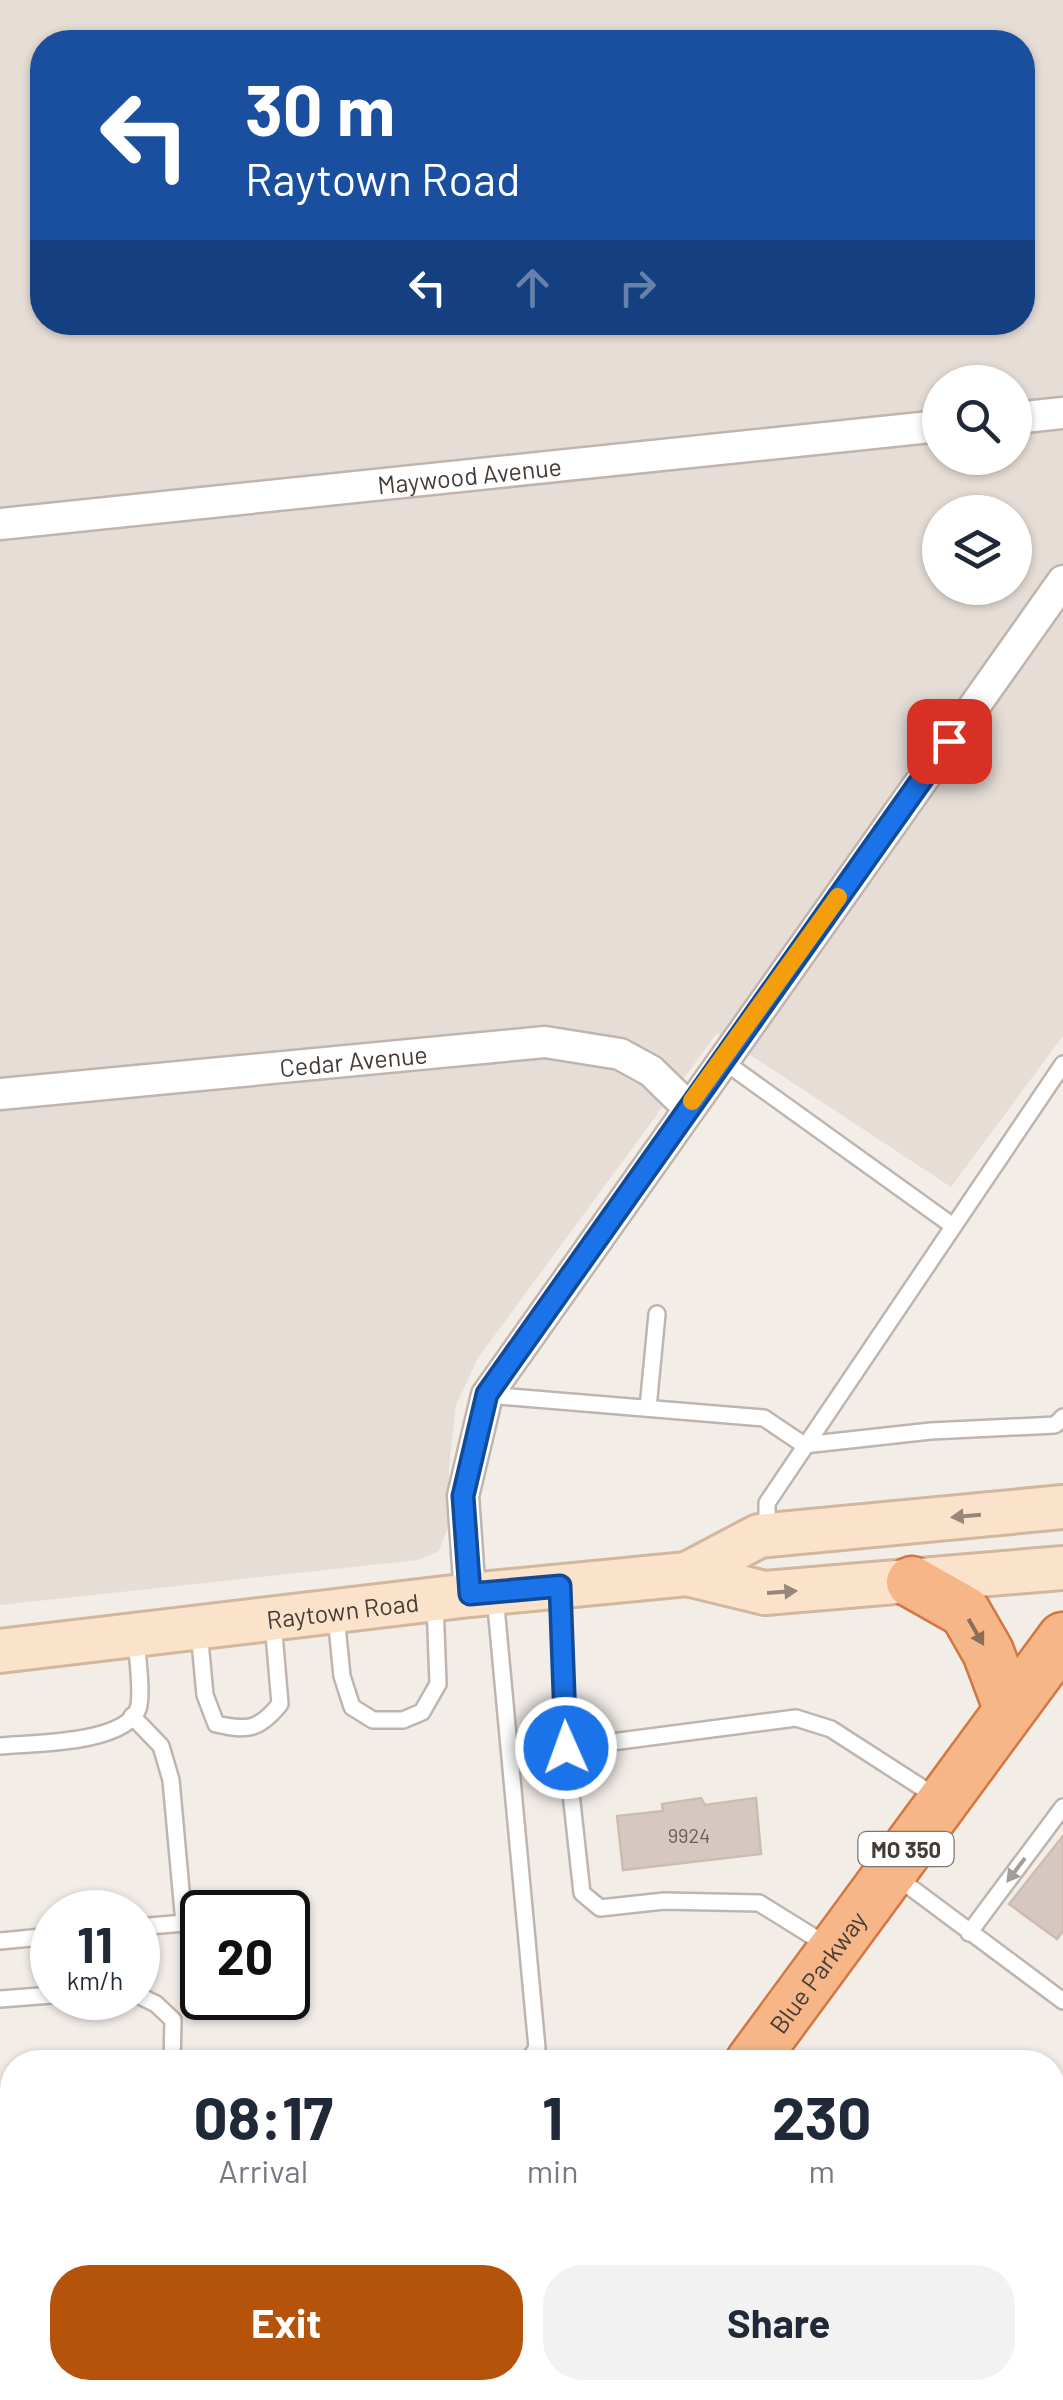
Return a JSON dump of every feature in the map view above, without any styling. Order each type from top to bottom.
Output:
[{"type":"highway","points":[[912,1582],[965,1612],[988,1652],[1009,1708]]},
{"type":"highway","name":"Blue Parkway","points":[[760,2050],[1063,1638]]},
{"type":"main road","name":"Raytown Road","points":[[688,1574],[759,1536],[1063,1507]]},
{"type":"main road","name":"Raytown Road","points":[[0,1651],[467,1595],[688,1574],[765,1593],[1063,1568]]},
{"type":"street","points":[[1032,416],[1063,413]]},
{"type":"street","name":"Maywood Avenue","points":[[0,524],[922,428]]},
{"type":"street","points":[[467,1595],[463,1496],[487,1394],[1063,581]]},
{"type":"street","name":"Cedar Avenue","points":[[0,1094],[545,1042],[620,1054],[650,1071],[688,1107]]},
{"type":"lane","points":[[722,1060],[954,1226]]},
{"type":"lane","points":[[768,1535],[766,1502],[1063,1064]]},
{"type":"lane","points":[[648,1408],[656,1314]]},
{"type":"lane","points":[[487,1394],[764,1418],[804,1445],[930,1431],[1055,1425],[1063,1417]]},
{"type":"lane","points":[[560,1586],[566,1748],[582,1892],[600,1908],[664,1901],[758,1903],[833,1949]]},
{"type":"lane","points":[[335,1611],[342,1676],[352,1707],[373,1720],[403,1720],[422,1712],[438,1684],[467,1595]]},
{"type":"lane","points":[[467,1595],[536,2050]]},
{"type":"lane","points":[[198,1627],[205,1696],[216,1724],[241,1729],[264,1724],[280,1704],[272,1618]]},
{"type":"lane","points":[[0,1746],[88,1738],[125,1726],[139,1707],[136,1634]]},
{"type":"lane","points":[[132,1716],[161,1746],[171,1780],[184,1923],[160,1925]]},
{"type":"lane","points":[[566,1748],[796,1718],[831,1729],[942,1800]]},
{"type":"lane","points":[[969,1933],[1063,1807]]},
{"type":"lane","points":[[890,1872],[1063,2001]]},
{"type":"lane","points":[[0,1941],[30,1938]]},
{"type":"lane","points":[[0,2000],[30,1997]]},
{"type":"lane","points":[[160,2008],[173,2020],[172,2050]]},
{"type":"shaded area","points":[[0,0],[1063,0],[1063,1036],[951,1187],[717,1033],[478,1358],[456,1405],[448,1527],[439,1551],[418,1560],[0,1605]]},
{"type":"building","points":[[701,1798],[705,1805],[756,1798],[761,1854],[623,1870],[617,1816],[663,1811],[662,1804]]},
{"type":"building","points":[[1063,1836],[1063,1931],[1057,1939],[1009,1904]]},
{"type":"slow traffic","points":[[692,1101],[838,897]]},
{"type":"route","points":[[566,1748],[560,1586],[470,1594],[463,1496],[487,1394],[949,741]]}]
